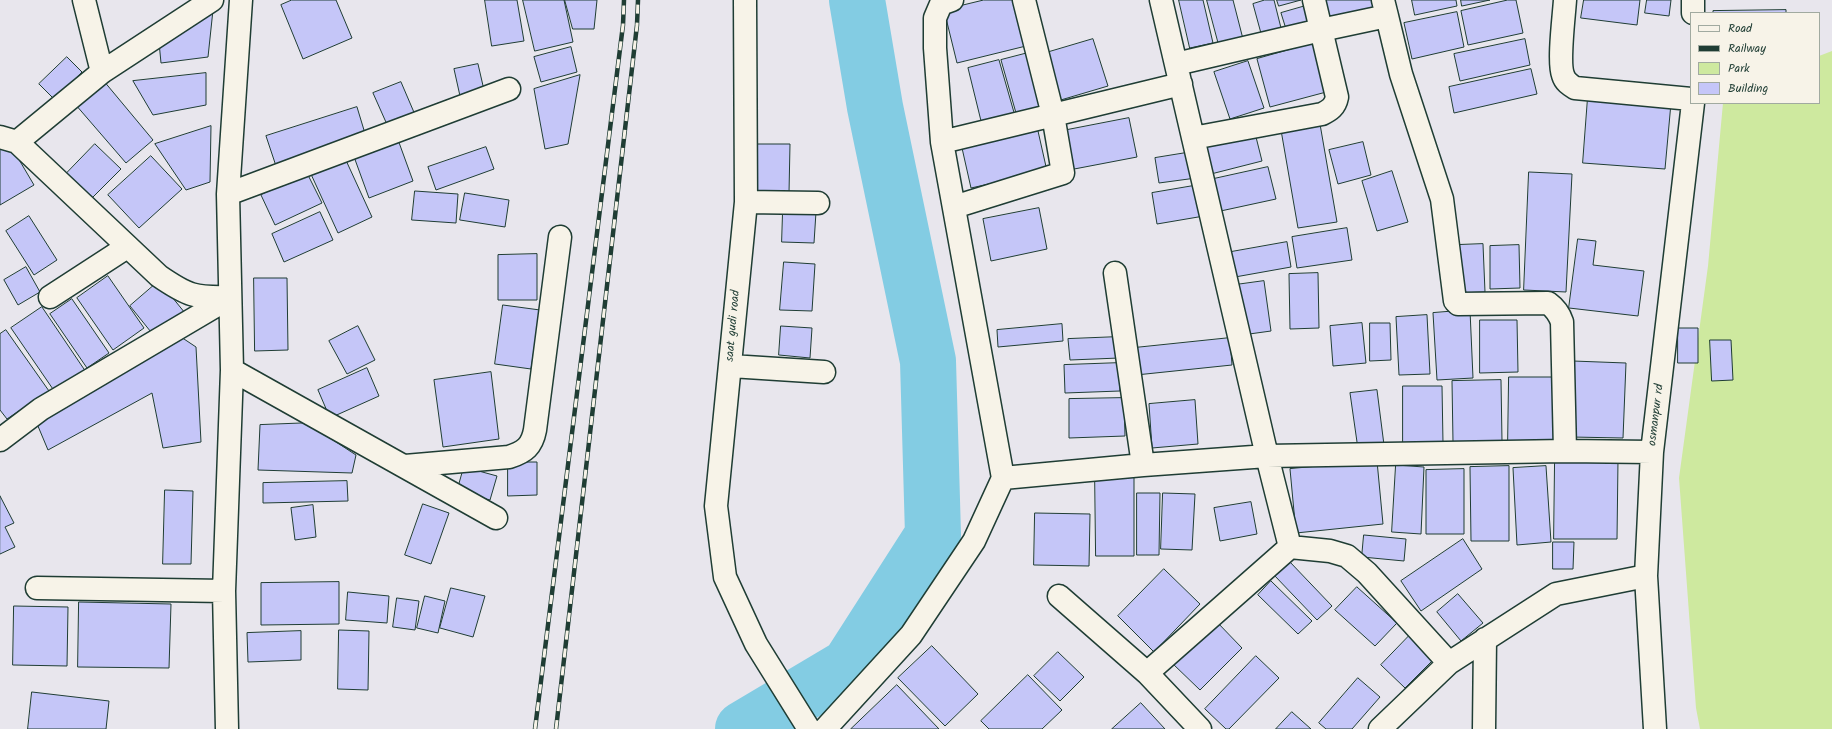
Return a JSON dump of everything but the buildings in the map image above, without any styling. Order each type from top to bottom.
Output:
[{"type":"street","points":[[84,0],[102,72]]},
{"type":"street","points":[[212,0],[102,72],[8,139],[159,276],[184,292],[202,298],[230,297]]},
{"type":"street","points":[[227,729],[224,591],[232,370],[228,194],[241,0]]},
{"type":"street","name":"saat gudi road","points":[[745,0],[746,202],[716,506],[725,577],[756,644],[809,729]]},
{"type":"street","points":[[825,729],[911,636],[974,541],[1003,478],[942,142],[934,48],[935,18],[941,4],[952,0]]},
{"type":"street","points":[[954,207],[1062,173],[1053,116],[1024,0]]},
{"type":"street","points":[[1160,0],[1179,74],[1267,456],[1290,547]]},
{"type":"street","points":[[1194,138],[1322,114],[1332,109],[1336,103],[1337,97],[1314,0]]},
{"type":"street","points":[[1565,0],[1562,74],[1567,83],[1575,88],[1690,99]]},
{"type":"street","points":[[1693,0],[1693,12]]},
{"type":"street","points":[[942,142],[1053,116],[1385,8],[1401,74],[1442,199],[1454,301],[1458,304],[1548,303],[1556,308],[1562,322],[1565,451]]},
{"type":"street","points":[[228,194],[509,89]]},
{"type":"street","name":"osmanpur rd","points":[[1655,729],[1646,576],[1652,452],[1693,104]]},
{"type":"street","points":[[746,202],[818,204]]},
{"type":"street","points":[[405,466],[510,456],[520,454],[528,448],[533,440],[535,430],[560,237]]},
{"type":"street","points":[[50,297],[127,247]]},
{"type":"street","points":[[1115,273],[1143,465]]},
{"type":"street","points":[[0,440],[41,409],[230,297]]},
{"type":"street","points":[[731,366],[824,372]]},
{"type":"street","points":[[232,370],[496,518]]},
{"type":"street","points":[[1003,478],[1143,465],[1267,456],[1565,451],[1652,452]]},
{"type":"street","points":[[1148,672],[1290,547],[1330,551],[1348,556],[1367,573],[1449,663]]},
{"type":"street","points":[[1380,729],[1449,663],[1556,594],[1646,576]]},
{"type":"street","points":[[37,588],[224,591]]},
{"type":"street","points":[[1059,596],[1148,672],[1200,729]]},
{"type":"street","points":[[1484,729],[1485,639]]},
{"type":"green space","points":[[1832,51],[1832,729],[1700,729],[1696,708],[1679,478],[1708,266],[1723,104],[1820,104],[1820,56]]},
{"type":"waterway","points":[[743,729],[849,666],[933,535],[928,361],[875,107],[857,0]]},
{"type":"railway","points":[[535,729],[623,25],[624,0]]},
{"type":"railway","points":[[556,729],[637,25],[638,0]]}]
